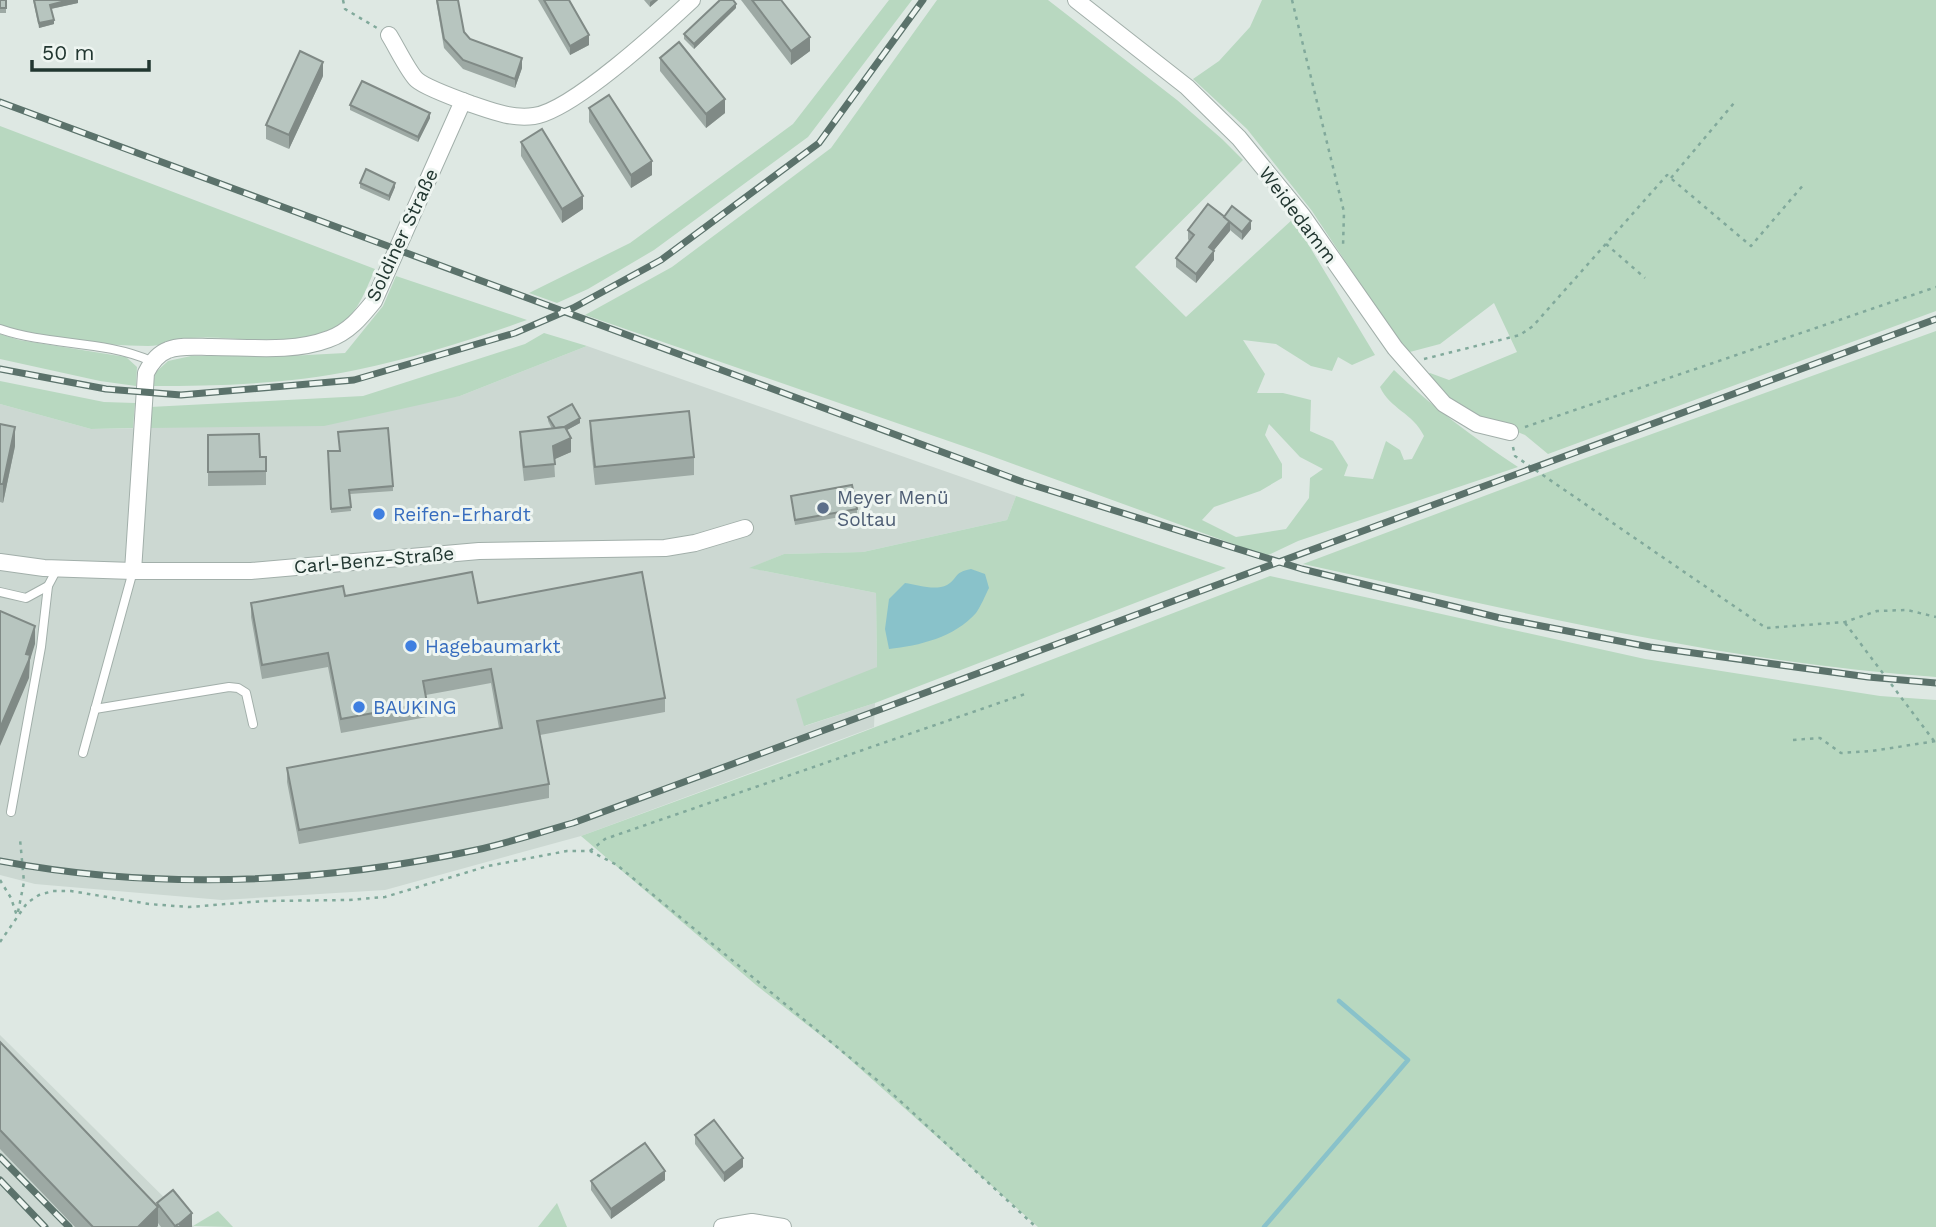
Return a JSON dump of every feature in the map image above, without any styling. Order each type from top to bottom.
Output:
[{"type":"street","points":[[389,35],[418,80],[463,101],[501,114],[536,116],[553,110],[632,53],[692,0]]},
{"type":"street","name":"Weidedamm","points":[[1076,0],[1187,87],[1239,138],[1302,215],[1407,363],[1444,404],[1476,424],[1510,432]]},
{"type":"street","name":"Soldiner Straße","points":[[151,361],[167,350],[188,347],[309,345],[331,339],[354,326],[374,301],[463,101]]},
{"type":"street","points":[[133,571],[146,373],[151,361]]},
{"type":"street","name":"Carl-Benz-Straße","points":[[0,562],[57,569],[251,571],[479,551],[665,548],[695,543],[745,528]]},
{"type":"street","points":[[723,1227],[752,1222],[783,1227]]},
{"type":"lane","points":[[0,329],[19,336],[133,353],[151,361]]},
{"type":"lane","points":[[11,812],[41,647],[48,586],[57,569]]},
{"type":"lane","points":[[83,753],[133,571]]},
{"type":"lane","points":[[0,592],[26,598],[48,586]]},
{"type":"lane","points":[[95,709],[229,687],[246,693],[253,724]]},
{"type":"path","points":[[343,0],[345,9],[389,35]]},
{"type":"path","points":[[1292,0],[1344,212],[1343,274]]},
{"type":"path","points":[[1671,178],[1734,103]]},
{"type":"path","points":[[1407,363],[1520,335],[1533,326],[1667,175],[1751,246],[1805,183]]},
{"type":"path","points":[[1606,244],[1645,278]]},
{"type":"path","points":[[1936,287],[1510,432],[1515,456],[1766,628],[1845,622],[1877,611],[1907,610],[1936,617]]},
{"type":"path","points":[[1793,740],[1820,738],[1841,753],[1935,741],[1845,622]]},
{"type":"path","points":[[590,852],[605,839],[1025,694]]},
{"type":"path","points":[[17,916],[24,883],[20,839]]},
{"type":"path","points":[[0,942],[27,903],[52,891],[71,891],[149,904],[189,907],[264,901],[349,901],[385,897],[488,866],[567,850],[590,852],[617,865],[810,1022],[883,1085],[1036,1227]]},
{"type":"path","points":[[0,880],[11,898],[17,916]]},
{"type":"shaded area","points":[[587,346],[1016,496],[1007,520],[863,552],[784,554],[750,568],[876,593],[877,667],[805,726],[875,703],[874,727],[581,836],[385,890],[222,900],[35,884],[0,875],[0,404],[91,429],[149,428],[460,396]]},
{"type":"shaded area","points":[[0,1035],[193,1226],[194,1227],[0,1227]]},
{"type":"green space","points":[[889,0],[912,0],[808,137],[654,250],[588,289],[557,303],[529,293],[630,243],[793,124]]},
{"type":"green space","points":[[937,0],[1048,0],[1177,100],[1243,160],[1135,267],[1186,317],[1293,219],[1375,355],[1352,365],[1338,357],[1332,371],[1311,366],[1276,344],[1243,340],[1265,374],[1257,393],[1283,393],[1311,400],[1310,431],[1333,441],[1348,465],[1344,476],[1373,479],[1386,441],[1400,450],[1404,460],[1412,459],[1424,436],[1380,387],[1394,370],[1454,422],[1518,467],[1298,541],[1266,556],[986,454],[585,315],[672,267],[831,148]],"holes":[[[1269,424],[1300,457],[1323,469],[1310,478],[1309,498],[1286,529],[1236,537],[1202,520],[1214,507],[1260,491],[1282,478],[1282,464],[1265,435]]]},
{"type":"green space","points":[[1262,0],[1936,0],[1936,311],[1548,454],[1525,435],[1475,415],[1450,401],[1423,376],[1430,373],[1449,380],[1517,352],[1494,303],[1440,344],[1406,353],[1312,211],[1247,129],[1193,79],[1219,61],[1250,27]]},
{"type":"green space","points":[[0,126],[375,269],[362,298],[342,323],[325,332],[287,340],[209,337],[153,346],[129,345],[54,338],[0,325]]},
{"type":"green space","points":[[396,276],[527,320],[421,354],[331,375],[254,383],[152,386],[156,372],[168,361],[191,356],[345,353],[383,306]]},
{"type":"green space","points":[[1936,331],[1936,677],[1856,670],[1697,647],[1539,616],[1303,564],[1572,463]]},
{"type":"green space","points":[[544,333],[587,346],[460,396],[324,426],[149,428],[150,407],[363,396],[525,344]]},
{"type":"green space","points":[[0,334],[19,340],[126,357],[137,367],[136,386],[100,381],[0,359]]},
{"type":"green space","points":[[0,381],[104,402],[135,403],[133,428],[91,429],[0,404]]},
{"type":"green space","points":[[1016,496],[1226,568],[875,703],[804,726],[796,699],[877,667],[876,593],[749,568],[784,554],[863,552],[1007,520]]},
{"type":"green space","points":[[1270,576],[1645,659],[1880,696],[1936,700],[1936,1227],[1038,1227],[838,1049],[756,985],[581,836],[805,754]]},
{"type":"green space","points":[[557,1203],[567,1227],[538,1227]]},
{"type":"green space","points":[[218,1211],[233,1227],[193,1226]]},
{"type":"water","points":[[971,569],[985,574],[989,588],[976,613],[958,628],[936,639],[889,649],[885,629],[889,599],[905,583],[942,587],[961,572]]},
{"type":"building","points":[[0,0],[6,0],[6,8],[0,8]]},
{"type":"building","points":[[34,0],[69,0],[50,5],[54,20],[39,23]]},
{"type":"building","points":[[437,0],[458,0],[464,32],[470,39],[522,58],[515,79],[463,60],[444,39]]},
{"type":"building","points":[[544,0],[569,0],[589,35],[570,46]]},
{"type":"building","points":[[720,0],[733,0],[736,4],[694,44],[684,34]]},
{"type":"building","points":[[752,0],[781,0],[810,37],[791,51]]},
{"type":"building","points":[[679,42],[725,99],[706,114],[660,58]]},
{"type":"building","points":[[300,51],[323,62],[289,135],[266,125]]},
{"type":"building","points":[[362,81],[430,113],[418,137],[350,105]]},
{"type":"building","points":[[609,95],[652,161],[631,175],[589,108]]},
{"type":"building","points":[[542,129],[583,196],[562,209],[521,142]]},
{"type":"building","points":[[366,169],[395,183],[389,196],[360,183]]},
{"type":"building","points":[[1208,204],[1230,221],[1209,247],[1214,251],[1196,274],[1176,258],[1194,235],[1188,230]]},
{"type":"building","points":[[1232,206],[1251,221],[1242,232],[1224,217]]},
{"type":"building","points":[[572,404],[580,418],[564,427],[555,428],[548,417]]},
{"type":"building","points":[[689,411],[694,457],[595,467],[590,421]]},
{"type":"building","points":[[0,424],[15,427],[3,484],[0,484]]},
{"type":"building","points":[[565,427],[571,438],[553,446],[555,464],[524,467],[520,432]]},
{"type":"building","points":[[388,428],[393,486],[349,490],[351,507],[331,509],[328,451],[340,451],[338,432]]},
{"type":"building","points":[[259,434],[260,457],[266,457],[266,471],[208,472],[208,435]]},
{"type":"building","points":[[852,485],[857,509],[795,520],[791,496]]},
{"type":"building","points":[[472,572],[478,603],[642,572],[665,698],[537,721],[549,784],[299,830],[287,768],[502,728],[491,669],[423,681],[427,703],[341,719],[328,653],[262,665],[251,603],[343,586],[345,596]]},
{"type":"building","points":[[0,611],[35,626],[26,654],[30,655],[29,660],[0,728]]},
{"type":"building","points":[[0,1042],[158,1207],[138,1227],[93,1227],[0,1130]]},
{"type":"building","points":[[714,1120],[743,1158],[724,1173],[695,1135]]},
{"type":"building","points":[[645,1143],[665,1171],[611,1209],[591,1181]]},
{"type":"building","points":[[173,1190],[192,1213],[179,1224],[182,1227],[175,1227],[178,1224],[175,1226],[157,1203]]},
{"type":"waterway","points":[[1264,1227],[1408,1060],[1339,1001]]},
{"type":"railway","points":[[0,369],[106,389],[181,395],[354,380],[515,333],[573,308],[661,260],[819,143],[923,0]]},
{"type":"railway","points":[[0,102],[1023,482],[1302,569],[1500,618],[1650,647],[1868,677],[1936,683]]},
{"type":"railway","points":[[0,861],[119,877],[238,880],[357,870],[476,850],[512,841],[573,823],[1936,319]]},
{"type":"railway","points":[[0,1157],[69,1227]]},
{"type":"railway","points":[[0,1180],[45,1227]]},
{"type":"place","name":"Meyer Menü Soltau","points":[[823,508]]},
{"type":"place","name":"Reifen-Erhardt","points":[[379,514]]},
{"type":"place","name":"Hagebaumarkt","points":[[411,646]]},
{"type":"place","name":"BAUKING","points":[[359,707]]}]
